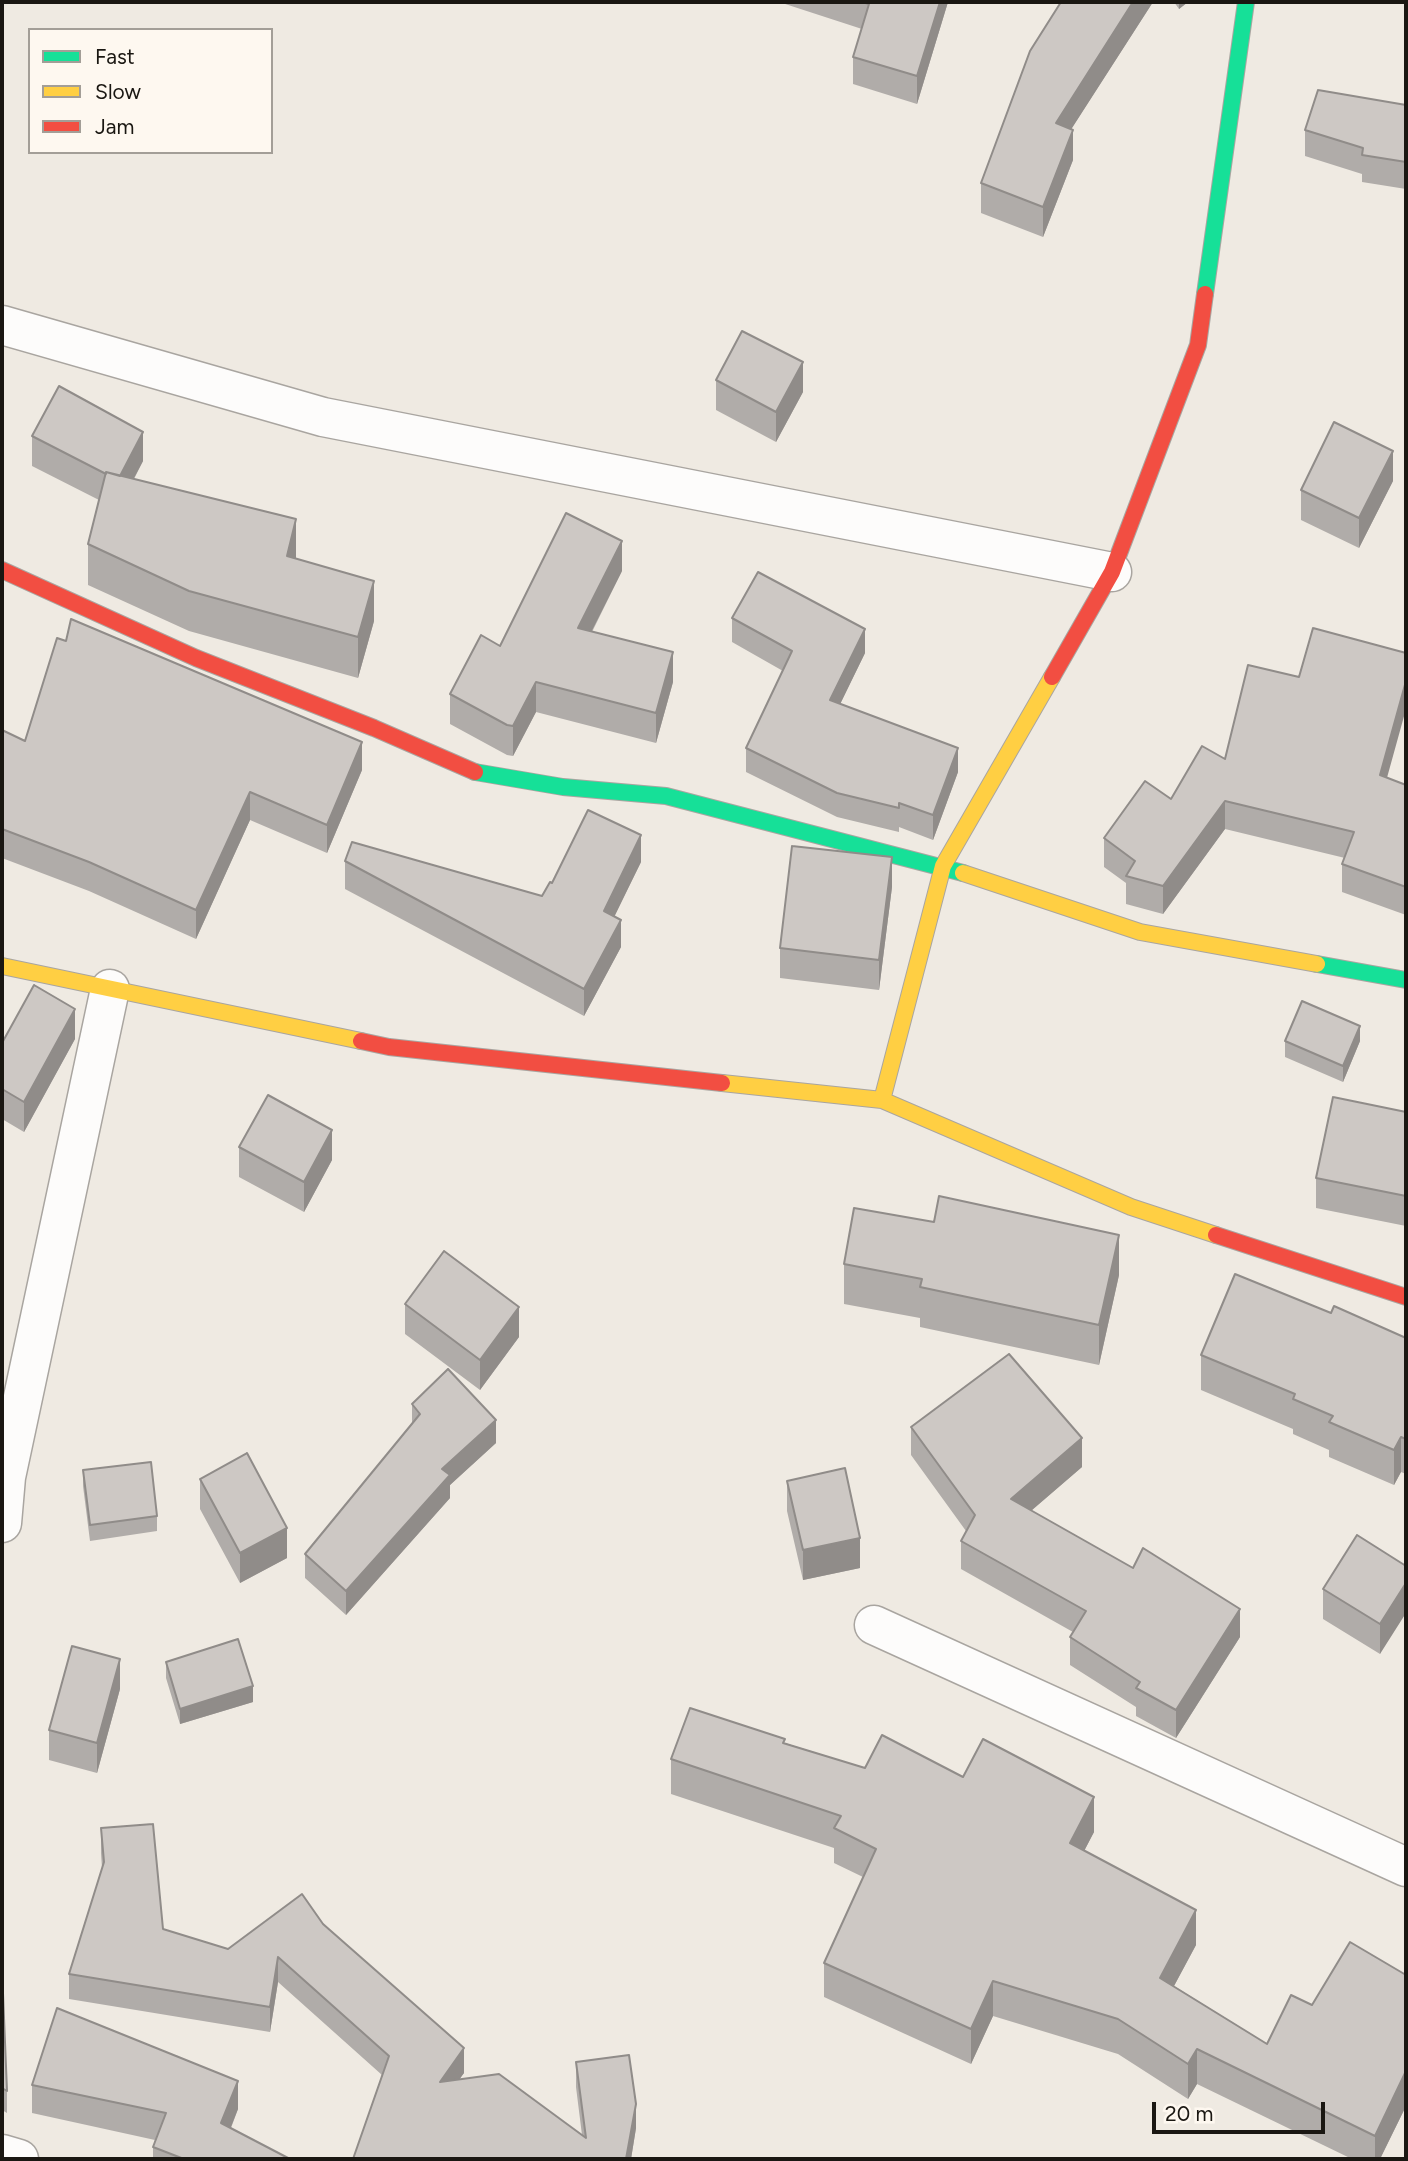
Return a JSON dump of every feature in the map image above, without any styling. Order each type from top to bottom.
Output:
[{"type":"street","points":[[882,1100],[943,866],[1112,572],[1198,345],[1246,2]]},
{"type":"street","points":[[2,325],[323,417],[1112,572]]},
{"type":"street","points":[[2,570],[196,658],[374,728],[471,771],[563,787],[666,796],[943,866],[1140,932],[1406,980]]},
{"type":"street","points":[[2,966],[389,1047],[882,1100],[1131,1207],[1406,1297]]},
{"type":"street","points":[[2,1523],[6,1477],[110,989]]},
{"type":"street","points":[[874,1625],[1406,1867]]},
{"type":"street","points":[[2,2154],[19,2159]]},
{"type":"building","points":[[862,2],[940,2],[917,76],[853,57],[869,4]]},
{"type":"building","points":[[1061,2],[1133,2],[1056,123],[1073,130],[1043,207],[981,183],[1030,51]]},
{"type":"building","points":[[1318,90],[1406,105],[1406,162],[1362,155],[1363,148],[1305,130]]},
{"type":"building","points":[[742,331],[803,362],[776,412],[716,380]]},
{"type":"building","points":[[59,386],[143,432],[120,476],[106,474],[32,436]]},
{"type":"building","points":[[1334,422],[1393,451],[1359,518],[1301,490]]},
{"type":"building","points":[[106,472],[296,519],[287,556],[374,581],[358,637],[189,591],[88,544]]},
{"type":"building","points":[[566,513],[622,541],[578,628],[673,652],[656,713],[536,682],[513,726],[507,725],[450,694],[481,635],[500,646]]},
{"type":"building","points":[[758,572],[865,629],[830,700],[958,748],[933,815],[899,803],[899,808],[837,793],[746,748],[792,651],[732,618]]},
{"type":"building","points":[[71,619],[362,742],[327,825],[250,792],[196,910],[89,862],[2,829],[2,730],[25,741],[57,638],[66,641]]},
{"type":"building","points":[[1313,628],[1406,653],[1406,681],[1380,775],[1406,785],[1406,887],[1342,864],[1354,832],[1225,801],[1163,886],[1126,876],[1135,861],[1104,838],[1145,781],[1171,799],[1202,746],[1225,759],[1248,665],[1299,677]]},
{"type":"building","points":[[588,810],[641,835],[604,911],[621,920],[584,989],[345,861],[352,842],[542,896],[550,882],[552,883]]},
{"type":"building","points":[[792,846],[892,857],[879,960],[780,948]]},
{"type":"building","points":[[34,985],[75,1009],[24,1102],[2,1089],[2,1043]]},
{"type":"building","points":[[1302,1001],[1360,1026],[1343,1066],[1285,1041]]},
{"type":"building","points":[[268,1095],[332,1130],[304,1182],[239,1147]]},
{"type":"building","points":[[1333,1097],[1406,1112],[1406,1196],[1316,1178]]},
{"type":"building","points":[[939,1196],[1119,1235],[1099,1325],[920,1287],[922,1279],[844,1264],[854,1208],[934,1222]]},
{"type":"building","points":[[444,1251],[519,1307],[480,1360],[405,1304]]},
{"type":"building","points":[[1235,1274],[1331,1313],[1334,1306],[1406,1338],[1406,1439],[1401,1437],[1394,1450],[1329,1422],[1333,1416],[1293,1399],[1295,1394],[1201,1355]]},
{"type":"building","points":[[1009,1354],[1082,1438],[1011,1499],[1133,1568],[1143,1548],[1240,1609],[1176,1710],[1136,1688],[1140,1682],[1070,1637],[1086,1611],[961,1541],[975,1515],[911,1427]]},
{"type":"building","points":[[448,1369],[496,1420],[442,1469],[450,1475],[346,1591],[305,1554],[420,1414],[412,1404]]},
{"type":"building","points":[[247,1453],[287,1528],[240,1553],[200,1479]]},
{"type":"building","points":[[151,1462],[157,1516],[90,1525],[83,1470]]},
{"type":"building","points":[[845,1468],[860,1538],[803,1550],[787,1481]]},
{"type":"building","points":[[1357,1535],[1406,1566],[1406,1583],[1380,1624],[1323,1589]]},
{"type":"building","points":[[238,1639],[253,1686],[180,1709],[166,1662]]},
{"type":"building","points":[[72,1646],[120,1659],[97,1743],[49,1730]]},
{"type":"building","points":[[690,1708],[785,1739],[783,1743],[865,1768],[882,1735],[963,1777],[983,1739],[1094,1797],[1070,1843],[1196,1910],[1160,1978],[1267,2044],[1291,1995],[1312,2005],[1350,1942],[1406,1975],[1406,2071],[1375,2136],[1197,2049],[1188,2064],[1118,2019],[993,1981],[971,2029],[824,1963],[876,1849],[834,1828],[841,1816],[671,1759]]},
{"type":"building","points":[[153,1824],[163,1929],[228,1949],[302,1894],[323,1924],[464,2048],[440,2082],[499,2074],[586,2138],[576,2062],[629,2055],[636,2104],[626,2159],[353,2159],[389,2056],[278,1957],[270,2007],[69,1974],[104,1862],[101,1828]]},
{"type":"building","points":[[3,1993],[7,2091],[2,2088]]},
{"type":"building","points":[[57,2008],[238,2081],[221,2123],[290,2159],[184,2159],[153,2147],[166,2113],[32,2085]]},
{"type":"traffic: fast","points":[[1205,294],[1246,2]]},
{"type":"traffic: fast","points":[[475,772],[563,787],[666,796],[963,873]]},
{"type":"traffic: fast","points":[[1317,964],[1406,980]]},
{"type":"traffic: slow","points":[[882,1100],[943,866],[1052,677]]},
{"type":"traffic: slow","points":[[963,873],[1140,932],[1317,964]]},
{"type":"traffic: slow","points":[[2,966],[361,1041]]},
{"type":"traffic: slow","points":[[722,1083],[882,1100],[1131,1207],[1216,1235]]},
{"type":"traffic: jam","points":[[1052,677],[1112,572],[1198,345],[1205,294]]},
{"type":"traffic: jam","points":[[2,570],[196,658],[374,728],[475,772]]},
{"type":"traffic: jam","points":[[361,1041],[389,1047],[722,1083]]},
{"type":"traffic: jam","points":[[1216,1235],[1406,1297]]}]
